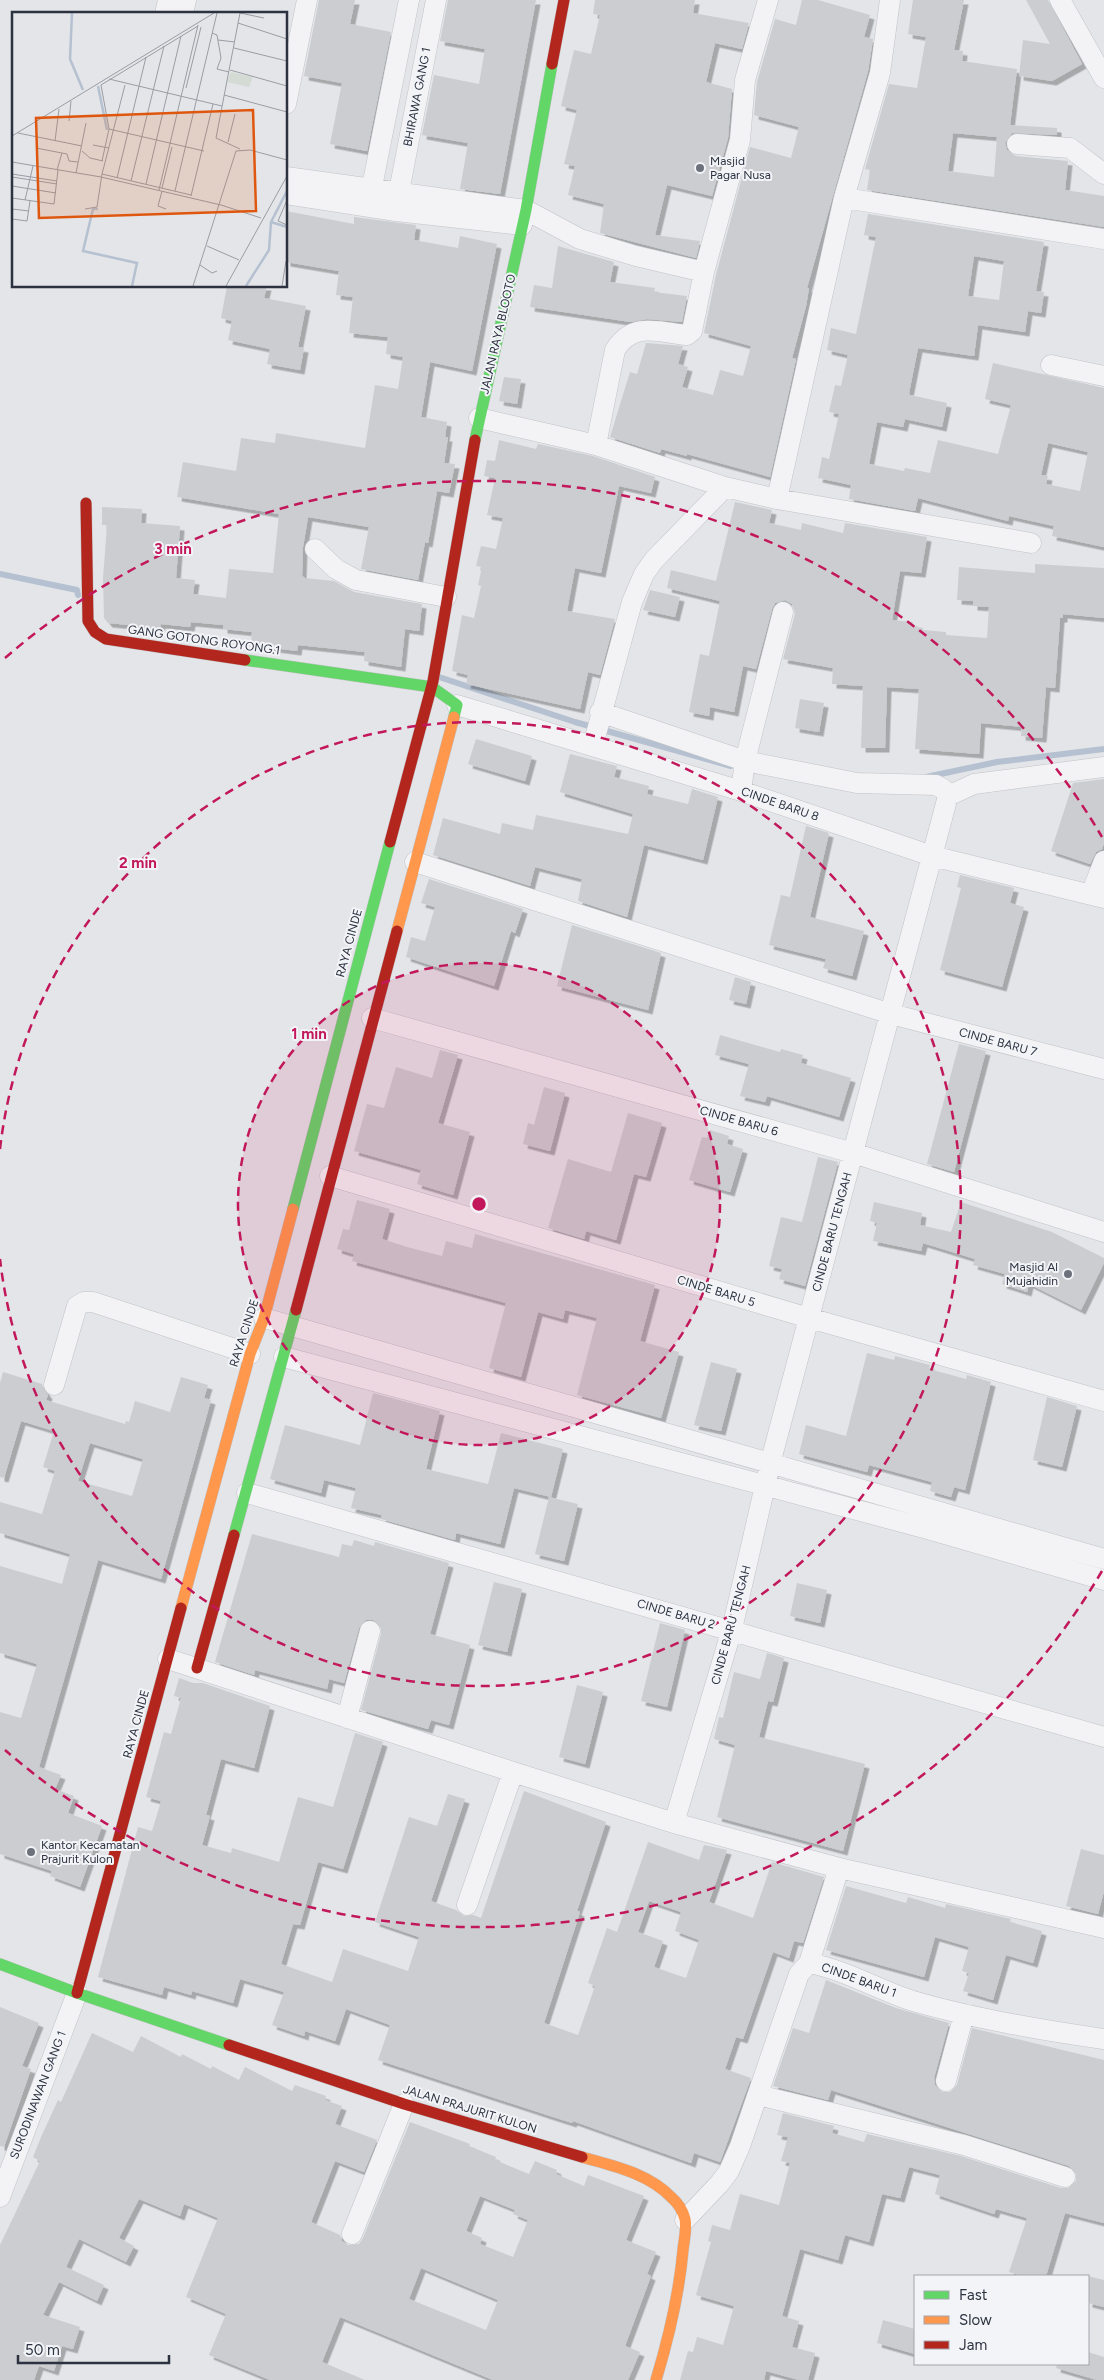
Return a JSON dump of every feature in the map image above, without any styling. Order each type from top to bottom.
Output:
[{"type":"street","points":[[288,94],[307,0]]},
{"type":"street","points":[[370,198],[409,0]]},
{"type":"street","name":"BHIRAWA GANG 1","points":[[397,202],[436,0]]},
{"type":"street","name":"JALAN RAYA BLOOTO","points":[[441,689],[446,597],[478,418],[524,217],[564,0]]},
{"type":"street","points":[[596,445],[615,350],[621,340],[629,333],[639,330],[686,335],[691,333],[704,272],[740,140],[746,80],[768,0]]},
{"type":"street","points":[[777,499],[844,198],[880,73],[890,0]]},
{"type":"street","points":[[1060,0],[1104,78]]},
{"type":"street","points":[[1017,144],[1070,148],[1104,174]]},
{"type":"street","points":[[288,177],[370,198]]},
{"type":"street","points":[[288,194],[370,198],[524,217],[580,239],[636,256],[704,272]]},
{"type":"street","points":[[844,198],[1104,239]]},
{"type":"street","points":[[1051,365],[1104,376]]},
{"type":"street","points":[[478,418],[596,445],[725,487],[777,499],[1030,543]]},
{"type":"street","points":[[725,487],[654,560],[644,574],[632,602],[596,728],[743,774],[828,778],[885,784],[936,785],[943,789],[948,796],[974,784],[1104,767]]},
{"type":"street","name":"GANG GOTONG ROYONG.1","points":[[86,503],[88,621],[91,630],[97,635],[106,639],[441,689]]},
{"type":"street","points":[[314,549],[336,570],[356,580],[446,597]]},
{"type":"street","points":[[743,774],[783,612]]},
{"type":"street","name":"CINDE BARU 8","points":[[441,689],[596,728],[743,774],[932,856],[1097,896]]},
{"type":"street","name":"RAYA CINDE","points":[[77,1993],[250,1354],[278,1322],[330,1176],[415,862],[441,689]]},
{"type":"street","name":"RAYA CINDE","points":[[197,1668],[284,1357],[278,1322],[441,689]]},
{"type":"street","name":"CINDE BARU TENGAH","points":[[674,1823],[732,1629],[764,1486],[948,796]]},
{"type":"street","points":[[1097,896],[1104,861]]},
{"type":"street","name":"CINDE BARU 7","points":[[415,862],[891,1014],[1104,1070]]},
{"type":"street","name":"CINDE BARU 6","points":[[372,1018],[853,1153],[1104,1232]]},
{"type":"street","name":"CINDE BARU 5","points":[[330,1176],[809,1318],[1104,1401]]},
{"type":"street","points":[[54,1385],[77,1306],[84,1302],[93,1302],[250,1354]]},
{"type":"street","points":[[278,1322],[1104,1559]]},
{"type":"street","points":[[284,1357],[928,1529],[1104,1580]]},
{"type":"street","name":"CINDE BARU 2","points":[[246,1493],[732,1629],[1104,1737]]},
{"type":"street","points":[[347,1718],[370,1631]]},
{"type":"street","points":[[168,1659],[674,1823],[839,1868],[1104,1928]]},
{"type":"street","points":[[467,1905],[513,1772]]},
{"type":"street","points":[[810,1963],[839,1868]]},
{"type":"street","name":"CINDE BARU 1","points":[[685,2220],[728,2171],[740,2146],[799,1974],[810,1963],[838,1970],[912,2000],[964,2014],[1045,2030],[1104,2038]]},
{"type":"street","name":"JALAN PRAJURIT KULON","points":[[0,1964],[77,1993],[404,2104],[633,2172],[656,2183],[674,2201],[685,2220]]},
{"type":"street","name":"SURODINAWAN GANG 1","points":[[0,2197],[77,1993]]},
{"type":"street","points":[[946,2081],[964,2014]]},
{"type":"street","points":[[758,2095],[964,2145],[1065,2176]]},
{"type":"street","points":[[352,2234],[404,2104]]},
{"type":"street","points":[[656,2380],[672,2330],[679,2293],[685,2220]]},
{"type":"building","points":[[319,0],[355,0],[350,24],[391,32],[367,151],[330,144],[342,83],[304,76]]},
{"type":"building","points":[[448,0],[536,0],[500,194],[460,189],[468,143],[422,135],[434,75],[479,84],[485,49],[440,41]]},
{"type":"building","points":[[595,0],[695,0],[693,13],[749,23],[742,49],[715,43],[706,82],[732,89],[728,138],[712,196],[667,185],[655,235],[700,241],[696,258],[600,233],[604,204],[568,195],[575,166],[564,164],[577,110],[561,106],[574,50],[591,54],[600,15],[593,14]]},
{"type":"building","points":[[802,0],[818,0],[870,15],[864,37],[873,39],[868,71],[807,288],[809,288],[806,306],[792,358],[796,359],[770,477],[687,454],[687,456],[661,449],[660,453],[610,437],[630,372],[637,374],[646,343],[683,346],[678,364],[688,367],[682,387],[713,395],[720,370],[743,376],[751,346],[704,333],[716,275],[750,147],[791,158],[799,127],[754,115],[757,82],[775,19],[796,25]]},
{"type":"building","points":[[913,0],[964,0],[954,50],[963,51],[962,61],[1017,69],[1010,125],[1057,128],[1057,135],[1012,133],[1005,143],[1007,150],[1016,156],[1068,161],[1065,190],[1104,196],[1104,227],[867,190],[870,170],[865,169],[889,84],[917,88],[926,37],[908,34]],"holes":[[[953,133],[997,137],[994,177],[948,171]]]},
{"type":"building","points":[[1026,0],[1048,0],[1082,64],[1052,81],[1019,76],[1023,40],[1050,44]]},
{"type":"building","points":[[288,211],[354,224],[354,217],[416,225],[414,240],[458,248],[460,236],[497,244],[472,371],[430,362],[421,417],[447,422],[445,437],[448,437],[444,463],[455,464],[449,493],[437,491],[428,543],[425,542],[418,580],[361,569],[369,527],[308,517],[303,547],[302,576],[305,578],[334,581],[354,592],[422,604],[419,631],[405,629],[401,667],[364,661],[365,652],[298,645],[297,651],[251,645],[252,632],[223,629],[223,625],[191,622],[190,627],[161,624],[160,628],[108,623],[104,618],[103,578],[107,525],[102,525],[102,507],[142,509],[141,523],[180,526],[176,578],[195,580],[193,594],[226,598],[229,569],[273,573],[279,514],[177,497],[183,462],[236,471],[241,438],[275,443],[276,433],[365,448],[375,385],[398,389],[403,357],[386,354],[388,337],[349,333],[353,297],[336,295],[339,271],[288,262]]},
{"type":"building","points":[[868,214],[1044,242],[1036,291],[1044,292],[1041,313],[1028,311],[1025,332],[978,325],[974,356],[918,348],[909,393],[910,395],[947,403],[942,427],[905,419],[903,427],[877,422],[869,464],[904,471],[905,468],[930,473],[938,440],[998,454],[1011,405],[985,399],[993,363],[1104,388],[1104,547],[1052,536],[1054,526],[1009,516],[1008,521],[918,498],[915,511],[849,499],[851,485],[818,478],[822,457],[829,459],[839,414],[829,412],[835,385],[841,386],[848,355],[827,350],[831,328],[856,334],[876,237],[864,235]],"holes":[[[974,256],[1004,261],[999,300],[968,296]],[[1048,443],[1088,452],[1080,491],[1046,484],[1048,476],[1041,475]]]},
{"type":"building","points":[[558,246],[614,262],[610,282],[655,288],[654,292],[687,296],[682,322],[647,319],[631,322],[530,307],[534,285],[552,288]]},
{"type":"building","points":[[227,288],[266,288],[264,298],[306,306],[298,347],[304,348],[300,370],[267,364],[270,349],[228,340],[232,321],[221,318]]},
{"type":"building","points":[[504,377],[521,379],[517,404],[499,401]]},
{"type":"building","points":[[499,440],[536,449],[538,444],[593,456],[655,477],[651,493],[619,486],[601,573],[575,568],[567,611],[615,619],[600,675],[588,672],[580,709],[466,684],[468,675],[452,671],[462,615],[474,618],[481,586],[478,585],[482,567],[476,566],[481,546],[496,549],[503,518],[487,515],[495,478],[484,476],[487,460],[495,461]]},
{"type":"building","points":[[735,502],[772,510],[769,523],[801,530],[802,523],[843,533],[845,523],[927,537],[921,573],[900,571],[892,620],[913,622],[912,626],[923,628],[923,630],[946,632],[946,635],[987,638],[989,607],[973,606],[973,601],[957,600],[959,567],[1035,573],[1035,564],[1104,568],[1104,618],[1063,614],[1063,618],[1060,618],[1055,688],[1046,687],[1042,738],[1021,736],[1022,727],[981,723],[979,754],[915,749],[919,689],[887,687],[885,748],[861,748],[863,686],[832,684],[833,668],[783,659],[795,614],[792,604],[785,600],[775,603],[772,609],[756,669],[743,666],[734,712],[710,707],[709,716],[689,712],[700,654],[709,656],[720,601],[667,588],[671,570],[716,581]]},
{"type":"building","points":[[650,590],[680,597],[675,617],[643,610]]},
{"type":"building","points":[[800,699],[824,703],[819,732],[795,728]]},
{"type":"building","points":[[476,739],[532,756],[525,781],[468,764]]},
{"type":"building","points":[[570,754],[617,766],[614,777],[649,786],[647,794],[688,804],[692,789],[718,797],[703,860],[644,845],[627,917],[578,901],[582,879],[535,867],[530,886],[433,855],[443,818],[500,834],[502,823],[533,830],[536,815],[628,834],[633,814],[560,792]]},
{"type":"building","points":[[1104,779],[1104,843],[1102,849],[1096,852],[1090,864],[1051,851],[1073,783]]},
{"type":"building","points":[[806,826],[829,833],[810,917],[864,931],[852,976],[823,968],[826,959],[769,945],[781,895],[790,897]]},
{"type":"building","points":[[960,875],[1014,888],[1010,903],[1024,907],[1002,987],[940,970],[961,888],[957,887]]},
{"type":"building","points":[[429,879],[523,909],[515,933],[511,931],[494,986],[406,957],[411,937],[425,941],[435,907],[421,903]]},
{"type":"building","points":[[572,925],[661,953],[648,1010],[557,986]]},
{"type":"building","points":[[735,977],[751,982],[746,1004],[729,1000]]},
{"type":"building","points":[[720,1035],[780,1052],[781,1049],[803,1055],[801,1063],[851,1078],[839,1117],[767,1096],[765,1102],[740,1096],[749,1064],[715,1055]]},
{"type":"building","points":[[959,1044],[986,1051],[954,1172],[927,1164]]},
{"type":"building","points":[[440,1050],[458,1055],[438,1123],[470,1132],[453,1195],[417,1184],[421,1170],[354,1151],[367,1104],[384,1108],[396,1067],[432,1078]]},
{"type":"building","points":[[544,1087],[565,1093],[550,1151],[523,1144],[528,1123],[534,1125]]},
{"type":"building","points":[[628,1113],[662,1123],[646,1177],[634,1174],[616,1240],[586,1231],[584,1239],[548,1228],[568,1159],[611,1172]]},
{"type":"building","points":[[710,1130],[729,1136],[727,1144],[743,1149],[730,1192],[689,1180],[702,1137],[707,1138]]},
{"type":"building","points":[[818,1157],[838,1162],[805,1286],[779,1279],[782,1269],[769,1266],[781,1217],[802,1222]]},
{"type":"building","points":[[357,1200],[390,1209],[382,1239],[407,1247],[442,1256],[446,1241],[472,1248],[475,1234],[655,1285],[640,1341],[679,1352],[661,1418],[577,1395],[597,1318],[565,1310],[563,1319],[538,1312],[521,1377],[489,1368],[506,1303],[352,1261],[354,1254],[337,1249],[343,1229],[349,1230]]},
{"type":"building","points":[[874,1202],[922,1213],[920,1225],[951,1232],[961,1202],[1052,1232],[1104,1258],[1104,1263],[1081,1310],[1029,1284],[1027,1292],[1002,1284],[1005,1274],[973,1265],[975,1259],[923,1243],[921,1251],[873,1241],[877,1223],[870,1221]]},
{"type":"building","points":[[867,1353],[894,1360],[895,1356],[930,1365],[929,1369],[966,1379],[967,1375],[991,1382],[965,1490],[954,1487],[951,1497],[930,1491],[932,1482],[869,1465],[867,1472],[799,1454],[806,1425],[846,1436]]},
{"type":"building","points":[[711,1362],[737,1369],[721,1431],[694,1425]]},
{"type":"building","points":[[3,1372],[42,1384],[48,1395],[46,1400],[125,1424],[126,1421],[129,1422],[135,1401],[170,1412],[181,1377],[208,1385],[204,1398],[211,1400],[161,1579],[98,1560],[39,1767],[61,1775],[55,1789],[74,1796],[68,1813],[102,1826],[80,1887],[50,1876],[52,1871],[0,1854],[0,1712],[21,1718],[37,1664],[0,1653],[0,1566],[62,1584],[70,1554],[0,1533],[0,1502],[42,1514],[55,1471],[43,1467],[54,1431],[21,1421],[4,1478],[0,1477],[0,1383]],"holes":[[[90,1443],[143,1459],[132,1496],[78,1481]]]},
{"type":"building","points":[[373,1393],[440,1411],[426,1469],[488,1484],[501,1433],[563,1449],[551,1497],[514,1488],[500,1544],[456,1533],[455,1540],[381,1519],[382,1515],[351,1508],[356,1488],[324,1480],[321,1493],[270,1479],[285,1425],[360,1445]]},
{"type":"building","points":[[1047,1397],[1077,1406],[1062,1467],[1033,1460]]},
{"type":"building","points":[[549,1497],[578,1504],[564,1561],[535,1554]]},
{"type":"building","points":[[252,1534],[339,1557],[342,1544],[352,1546],[354,1540],[374,1546],[375,1542],[449,1563],[430,1634],[470,1645],[449,1725],[431,1720],[428,1729],[361,1710],[381,1634],[381,1627],[373,1620],[366,1620],[359,1628],[344,1683],[329,1679],[327,1689],[255,1670],[254,1675],[215,1662]]},
{"type":"building","points":[[494,1582],[522,1589],[507,1652],[478,1645]]},
{"type":"building","points":[[797,1583],[827,1590],[820,1623],[790,1616]]},
{"type":"building","points":[[660,1623],[685,1630],[667,1707],[641,1701]]},
{"type":"building","points":[[767,1653],[784,1658],[773,1702],[768,1701],[759,1737],[865,1764],[843,1851],[717,1817],[735,1745],[714,1739],[719,1717],[723,1718],[734,1672],[760,1679]]},
{"type":"building","points":[[179,1678],[193,1683],[203,1683],[270,1706],[254,1768],[221,1759],[206,1815],[210,1816],[202,1845],[231,1853],[232,1848],[279,1862],[298,1797],[333,1807],[355,1733],[383,1742],[343,1869],[318,1862],[300,1925],[293,1924],[281,1964],[332,1982],[343,1949],[408,1971],[419,1937],[375,1922],[409,1817],[437,1826],[448,1794],[465,1799],[431,1901],[456,1910],[464,1916],[473,1915],[481,1918],[524,1791],[606,1822],[577,1911],[580,1912],[544,2023],[578,2035],[595,1986],[588,1983],[607,1928],[617,1932],[648,1842],[699,1860],[704,1845],[727,1850],[709,1902],[753,1918],[772,1862],[824,1877],[803,1943],[794,1941],[789,1958],[773,1952],[743,2039],[736,2037],[725,2069],[751,2078],[720,2162],[694,2153],[691,2163],[573,2121],[572,2123],[378,2060],[390,2025],[346,2009],[335,2041],[305,2031],[304,2036],[272,2025],[284,1992],[240,1979],[233,2003],[192,1991],[191,1995],[164,1987],[162,1995],[98,1977],[138,1827],[152,1831],[161,1801],[146,1797],[164,1732],[171,1734],[181,1698],[174,1696]],"holes":[[[649,1901],[681,1912],[675,1931],[699,1940],[686,1978],[654,1967],[663,1941],[638,1932]]]},
{"type":"building","points":[[577,1685],[603,1692],[585,1764],[559,1757]]},
{"type":"building","points":[[1081,1849],[1104,1855],[1104,1891],[1098,1914],[1066,1906]]},
{"type":"building","points":[[846,1886],[906,1903],[908,1897],[945,1908],[946,1904],[1011,1919],[1010,1922],[1042,1931],[1033,1963],[1006,1955],[993,2000],[963,1991],[969,1973],[962,1971],[969,1947],[935,1937],[924,1977],[826,1950]]},
{"type":"building","points":[[826,1980],[896,2008],[949,2023],[934,2078],[935,2085],[942,2092],[950,2092],[957,2085],[972,2028],[1104,2060],[1104,2223],[1065,2213],[1046,2275],[1019,2275],[1009,2272],[1027,2218],[996,2209],[994,2214],[935,2194],[940,2175],[909,2167],[900,2198],[882,2194],[869,2242],[845,2235],[838,2260],[800,2249],[782,2316],[799,2321],[792,2347],[815,2353],[808,2380],[799,2380],[766,2371],[764,2380],[680,2380],[688,2351],[693,2352],[697,2337],[723,2345],[734,2306],[696,2295],[711,2242],[708,2241],[712,2225],[730,2230],[740,2194],[779,2205],[790,2163],[781,2161],[788,2137],[777,2135],[783,2113],[834,2126],[832,2133],[864,2142],[867,2134],[961,2156],[1061,2188],[1068,2188],[1076,2181],[1076,2174],[1069,2166],[831,2090],[828,2100],[773,2086],[793,2028],[809,2033]]},
{"type":"building","points":[[0,2007],[39,2023],[22,2066],[31,2069],[4,2147],[0,2146]]},
{"type":"building","points":[[92,2033],[133,2052],[141,2036],[181,2057],[182,2054],[211,2069],[212,2066],[239,2080],[245,2067],[292,2091],[295,2085],[326,2096],[325,2100],[342,2106],[335,2124],[377,2140],[364,2172],[335,2161],[311,2222],[340,2235],[342,2241],[348,2245],[359,2244],[363,2238],[410,2122],[470,2144],[469,2146],[496,2157],[495,2160],[529,2174],[535,2161],[557,2170],[556,2174],[584,2186],[588,2175],[644,2196],[626,2240],[656,2252],[647,2274],[651,2276],[625,2346],[640,2352],[628,2380],[493,2380],[340,2317],[322,2362],[365,2380],[270,2380],[209,2355],[226,2314],[186,2297],[218,2218],[184,2204],[180,2216],[139,2199],[119,2238],[134,2246],[126,2262],[79,2239],[66,2267],[104,2285],[97,2301],[59,2282],[43,2315],[80,2327],[73,2349],[62,2346],[54,2371],[39,2366],[34,2380],[0,2380],[0,2245],[40,2161],[33,2157],[41,2137],[58,2100],[61,2102]],"holes":[[[480,2196],[515,2210],[513,2214],[528,2220],[513,2257],[480,2244],[482,2238],[466,2231]],[[421,2268],[498,2300],[486,2330],[409,2299]]]},
{"type":"building","points":[[1089,2276],[1104,2280],[1104,2307],[1089,2303]]},
{"type":"building","points":[[883,2320],[914,2329],[914,2354],[877,2343]]},
{"type":"building","points":[[1089,2352],[1104,2357],[1104,2380],[1097,2380],[1056,2368],[1057,2365],[1089,2365]]},
{"type":"waterway","points":[[0,574],[77,590],[78,595]]},
{"type":"waterway","points":[[439,677],[575,722],[731,766]]},
{"type":"waterway","points":[[926,777],[997,762],[1104,749]]},
{"type":"traffic: fast","points":[[475,440],[526,210],[552,64]]},
{"type":"traffic: fast","points":[[245,660],[432,687],[457,705],[454,717]]},
{"type":"traffic: fast","points":[[293,1209],[390,842]]},
{"type":"traffic: fast","points":[[234,1535],[296,1310]]},
{"type":"traffic: fast","points":[[0,1964],[77,1993],[229,2045]]},
{"type":"traffic: slow","points":[[397,931],[454,717]]},
{"type":"traffic: slow","points":[[181,1608],[250,1354],[264,1318],[293,1209]]},
{"type":"traffic: slow","points":[[582,2157],[618,2167],[652,2182],[674,2199],[684,2216],[686,2231],[676,2300],[656,2380]]},
{"type":"traffic: jam","points":[[552,64],[564,0]]},
{"type":"traffic: jam","points":[[390,842],[433,681],[475,440]]},
{"type":"traffic: jam","points":[[86,503],[88,621],[95,632],[106,639],[245,660]]},
{"type":"traffic: jam","points":[[296,1310],[397,931]]},
{"type":"traffic: jam","points":[[197,1668],[234,1535]]},
{"type":"traffic: jam","points":[[77,1993],[181,1608]]},
{"type":"traffic: jam","points":[[229,2045],[404,2104],[582,2157]]},
{"type":"place","name":"Masjid Pagar Nusa","points":[[700,168]]},
{"type":"place","name":"Masjid Al Mujahidin","points":[[1068,1274]]},
{"type":"place","name":"Kantor Kecamatan Prajurit Kulon","points":[[31,1852]]}]
